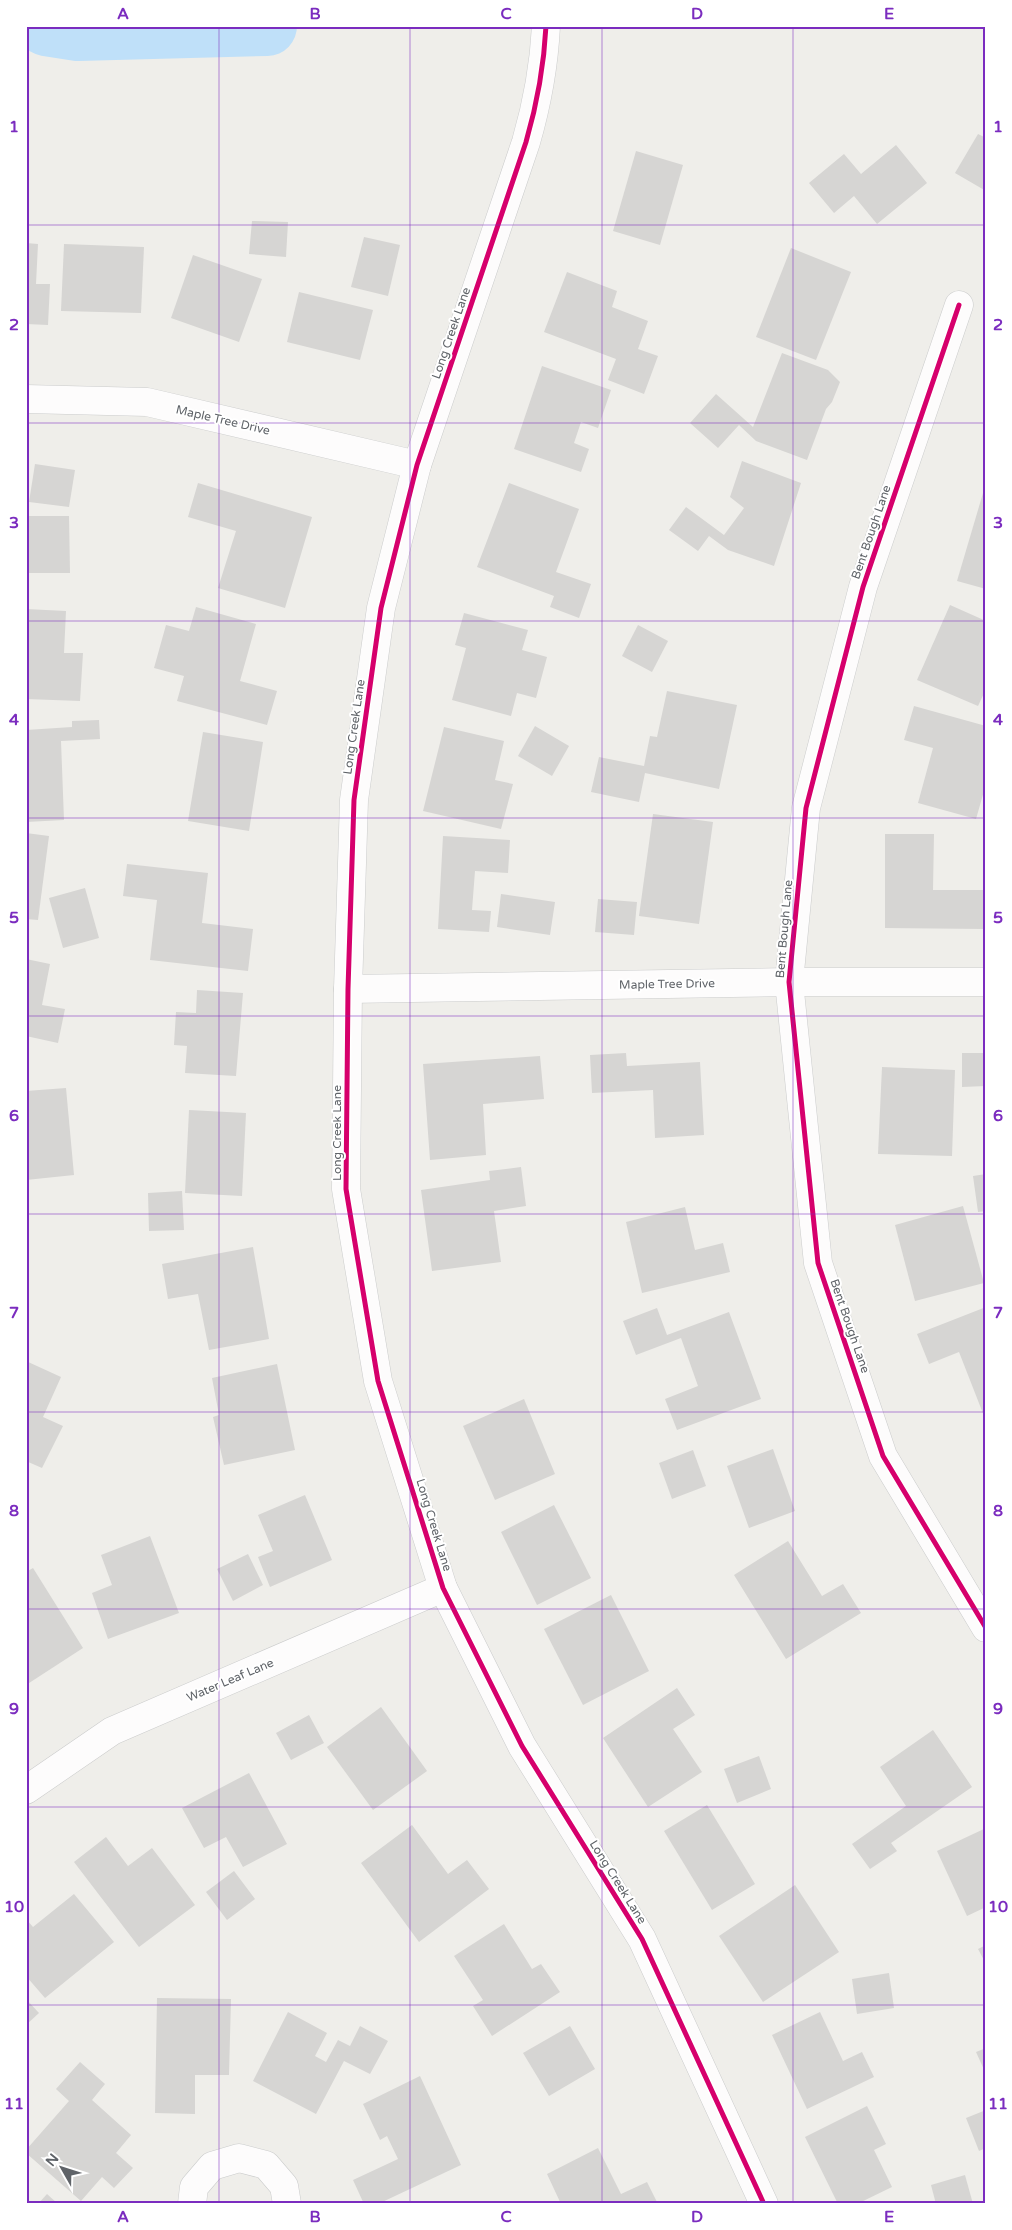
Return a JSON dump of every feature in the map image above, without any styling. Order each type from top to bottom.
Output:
[{"type":"street","name":"Long Creek Lane","points":[[546,26],[545,53],[537,105],[417,466],[381,608],[354,800],[348,989],[348,1198],[378,1381],[443,1588],[522,1746],[642,1939],[764,2204]]},
{"type":"street","name":"Bent Bough Lane","points":[[959,304],[863,587],[809,798],[789,982],[818,1263],[884,1456],[986,1628]]},
{"type":"street","name":"Maple Tree Drive","points":[[26,399],[147,402],[417,466]]},
{"type":"street","name":"Maple Tree Drive","points":[[348,989],[789,982],[986,982]]},
{"type":"street","name":"Water Leaf Lane","points":[[26,1790],[112,1730],[443,1588]]},
{"type":"street","points":[[192,2204],[194,2187],[212,2166],[239,2158],[266,2165],[284,2186],[287,2204]]},
{"type":"building","points":[[978,134],[986,138],[986,191],[955,173]]},
{"type":"building","points":[[896,145],[927,183],[877,224],[854,196],[834,213],[809,183],[844,154],[861,174]]},
{"type":"building","points":[[636,151],[683,165],[660,245],[613,231]]},
{"type":"building","points":[[252,221],[288,222],[286,257],[249,254]]},
{"type":"building","points":[[364,237],[400,245],[388,296],[351,287]]},
{"type":"building","points":[[26,243],[38,244],[36,284],[50,284],[48,325],[26,324]]},
{"type":"building","points":[[64,244],[144,247],[141,313],[61,311]]},
{"type":"building","points":[[791,248],[851,272],[816,360],[756,337]]},
{"type":"building","points":[[193,255],[262,279],[239,342],[171,318]]},
{"type":"building","points":[[567,272],[617,291],[612,307],[648,321],[638,349],[658,356],[644,394],[608,380],[616,359],[544,332]]},
{"type":"building","points":[[299,292],[373,310],[360,360],[287,342]]},
{"type":"building","points":[[782,353],[828,370],[840,382],[832,402],[826,409],[807,460],[756,441],[739,425],[718,448],[690,423],[716,394],[753,427]]},
{"type":"building","points":[[542,366],[611,390],[598,428],[581,422],[574,443],[589,449],[581,472],[514,449]]},
{"type":"building","points":[[742,461],[801,483],[774,566],[728,550],[709,536],[698,551],[669,530],[686,507],[724,535],[744,508],[730,497]]},
{"type":"building","points":[[35,464],[75,470],[69,507],[29,502]]},
{"type":"building","points":[[198,483],[312,517],[285,608],[218,588],[236,531],[188,517]]},
{"type":"building","points":[[509,483],[579,509],[556,572],[591,584],[579,618],[550,607],[554,596],[477,567]]},
{"type":"building","points":[[983,493],[986,494],[986,589],[957,581]]},
{"type":"building","points":[[26,516],[69,516],[70,573],[26,573]]},
{"type":"building","points":[[950,605],[986,621],[986,689],[978,706],[917,680]]},
{"type":"building","points":[[196,607],[256,624],[240,681],[277,691],[267,725],[177,701],[184,676],[154,668],[166,625],[189,631]]},
{"type":"building","points":[[26,609],[66,611],[64,653],[83,653],[80,701],[26,699]]},
{"type":"building","points":[[464,613],[528,630],[522,650],[547,657],[536,698],[517,693],[511,716],[452,700],[466,648],[455,645]]},
{"type":"building","points":[[638,625],[668,641],[652,672],[622,656]]},
{"type":"building","points":[[667,691],[737,705],[719,789],[645,773],[639,802],[591,792],[599,757],[644,766],[650,736],[657,737]]},
{"type":"building","points":[[914,706],[986,726],[986,784],[976,819],[918,803],[933,748],[904,740]]},
{"type":"building","points":[[99,720],[100,739],[61,741],[64,820],[26,822],[26,730],[72,727],[72,721]]},
{"type":"building","points":[[535,726],[569,746],[552,776],[518,756]]},
{"type":"building","points":[[444,727],[504,741],[495,780],[513,784],[501,829],[423,811]]},
{"type":"building","points":[[203,732],[263,742],[249,831],[188,821]]},
{"type":"building","points":[[653,814],[713,822],[699,924],[639,916]]},
{"type":"building","points":[[26,833],[49,836],[38,920],[26,919]]},
{"type":"building","points":[[885,834],[934,834],[933,890],[985,890],[984,929],[885,928]]},
{"type":"building","points":[[443,836],[510,840],[508,873],[475,871],[472,910],[491,911],[489,932],[438,929]]},
{"type":"building","points":[[127,864],[208,873],[202,923],[253,929],[248,971],[150,960],[157,900],[123,896]]},
{"type":"building","points":[[85,888],[99,938],[63,948],[49,898]]},
{"type":"building","points":[[501,894],[555,902],[550,935],[497,927]]},
{"type":"building","points":[[598,899],[637,902],[634,935],[595,932]]},
{"type":"building","points":[[26,959],[50,964],[42,1005],[65,1009],[58,1043],[26,1036]]},
{"type":"building","points":[[197,990],[243,993],[236,1076],[185,1073],[187,1046],[174,1045],[176,1012],[196,1013]]},
{"type":"building","points":[[626,1053],[627,1066],[700,1062],[704,1135],[655,1138],[653,1090],[592,1093],[590,1055]]},
{"type":"building","points":[[962,1053],[986,1053],[986,1086],[962,1087]]},
{"type":"building","points":[[540,1056],[544,1099],[483,1104],[486,1155],[430,1160],[423,1064]]},
{"type":"building","points":[[882,1067],[955,1070],[952,1156],[878,1154]]},
{"type":"building","points":[[66,1088],[74,1175],[26,1180],[26,1091]]},
{"type":"building","points":[[189,1110],[246,1113],[242,1196],[185,1193]]},
{"type":"building","points":[[521,1167],[526,1206],[494,1211],[501,1262],[432,1271],[421,1190],[490,1180],[489,1171]]},
{"type":"building","points":[[986,1174],[986,1211],[978,1212],[973,1176]]},
{"type":"building","points":[[182,1191],[184,1230],[149,1231],[148,1193]]},
{"type":"building","points":[[963,1206],[984,1283],[915,1301],[895,1225]]},
{"type":"building","points":[[685,1207],[695,1250],[723,1243],[730,1272],[642,1293],[626,1222]]},
{"type":"building","points":[[253,1247],[269,1339],[209,1350],[198,1294],[168,1299],[162,1264]]},
{"type":"building","points":[[986,1307],[986,1415],[984,1416],[959,1352],[929,1364],[917,1334]]},
{"type":"building","points":[[657,1308],[667,1335],[729,1312],[761,1399],[677,1430],[665,1399],[698,1386],[681,1338],[636,1355],[623,1321]]},
{"type":"building","points":[[26,1361],[61,1377],[43,1417],[63,1426],[42,1468],[26,1461]]},
{"type":"building","points":[[277,1364],[295,1450],[224,1465],[213,1417],[219,1415],[212,1378]]},
{"type":"building","points":[[524,1399],[555,1474],[495,1500],[463,1426]]},
{"type":"building","points":[[773,1449],[795,1511],[749,1528],[727,1466]]},
{"type":"building","points":[[693,1450],[706,1486],[672,1499],[659,1463]]},
{"type":"building","points":[[305,1495],[332,1560],[270,1587],[258,1557],[273,1551],[258,1515]]},
{"type":"building","points":[[554,1505],[591,1578],[537,1605],[501,1532]]},
{"type":"building","points":[[150,1536],[179,1613],[108,1639],[92,1593],[112,1585],[101,1555]]},
{"type":"building","points":[[788,1541],[822,1596],[843,1584],[861,1613],[786,1659],[734,1575]]},
{"type":"building","points":[[248,1554],[263,1585],[233,1601],[217,1569]]},
{"type":"building","points":[[33,1568],[83,1648],[26,1685],[26,1572]]},
{"type":"building","points":[[611,1595],[649,1671],[583,1705],[544,1629]]},
{"type":"building","points":[[677,1688],[695,1715],[673,1729],[702,1772],[648,1807],[603,1738]]},
{"type":"building","points":[[381,1707],[427,1771],[373,1810],[327,1747]]},
{"type":"building","points":[[309,1715],[324,1743],[291,1760],[276,1733]]},
{"type":"building","points":[[933,1730],[972,1787],[891,1843],[897,1851],[870,1869],[852,1844],[906,1806],[880,1767]]},
{"type":"building","points":[[759,1756],[771,1789],[737,1803],[724,1769]]},
{"type":"building","points":[[249,1773],[287,1844],[243,1867],[226,1837],[204,1848],[182,1808]]},
{"type":"building","points":[[707,1805],[755,1884],[712,1910],[664,1831]]},
{"type":"building","points":[[412,1825],[448,1874],[467,1860],[489,1889],[419,1942],[361,1863]]},
{"type":"building","points":[[986,1828],[986,1907],[967,1916],[937,1851]]},
{"type":"building","points":[[106,1837],[128,1866],[152,1848],[195,1905],[139,1947],[74,1862]]},
{"type":"building","points":[[234,1871],[255,1899],[227,1920],[206,1892]]},
{"type":"building","points":[[795,1885],[839,1952],[763,2002],[719,1936]]},
{"type":"building","points":[[74,1894],[114,1942],[45,1998],[26,1976],[26,1919],[33,1927]]},
{"type":"building","points":[[504,1924],[532,1969],[541,1964],[560,1992],[492,2036],[473,2006],[483,2000],[454,1956]]},
{"type":"building","points":[[986,1945],[986,1964],[978,1949]]},
{"type":"building","points":[[889,1973],[894,2008],[857,2014],[852,1979]]},
{"type":"building","points":[[157,1998],[231,1999],[229,2075],[195,2075],[195,2114],[155,2113]]},
{"type":"building","points":[[26,1999],[39,2013],[26,2025]]},
{"type":"building","points":[[288,2012],[327,2033],[315,2056],[326,2062],[338,2040],[350,2046],[360,2026],[388,2041],[370,2074],[344,2061],[316,2114],[253,2081]]},
{"type":"building","points":[[820,2012],[843,2061],[862,2052],[874,2077],[807,2109],[772,2035]]},
{"type":"building","points":[[570,2026],[595,2069],[549,2096],[523,2053]]},
{"type":"building","points":[[986,2048],[986,2074],[976,2052]]},
{"type":"building","points":[[80,2062],[105,2084],[92,2100],[131,2135],[116,2153],[133,2168],[114,2188],[102,2177],[81,2201],[26,2153],[26,2150],[69,2101],[56,2089]]},
{"type":"building","points":[[420,2076],[461,2165],[378,2204],[364,2204],[353,2180],[398,2159],[387,2136],[380,2140],[363,2104]]},
{"type":"building","points":[[867,2106],[886,2144],[874,2150],[892,2187],[857,2204],[838,2204],[805,2137]]},
{"type":"building","points":[[986,2110],[986,2148],[979,2151],[966,2118]]},
{"type":"building","points":[[598,2148],[621,2194],[647,2182],[658,2204],[561,2204],[547,2174]]},
{"type":"building","points":[[965,2175],[973,2204],[936,2204],[931,2185]]},
{"type":"building","points":[[47,2194],[58,2204],[38,2204]]},
{"type":"waterway","points":[[46,26],[78,31],[267,26]]},
{"type":"cycle path","points":[[546,26],[544,56],[526,142],[417,465],[381,608],[354,800],[348,989],[346,1189],[378,1381],[443,1588],[522,1746],[642,1939],[764,2204]]},
{"type":"cycle path","points":[[959,305],[863,587],[806,808],[789,982],[818,1263],[883,1456],[986,1628]]}]
